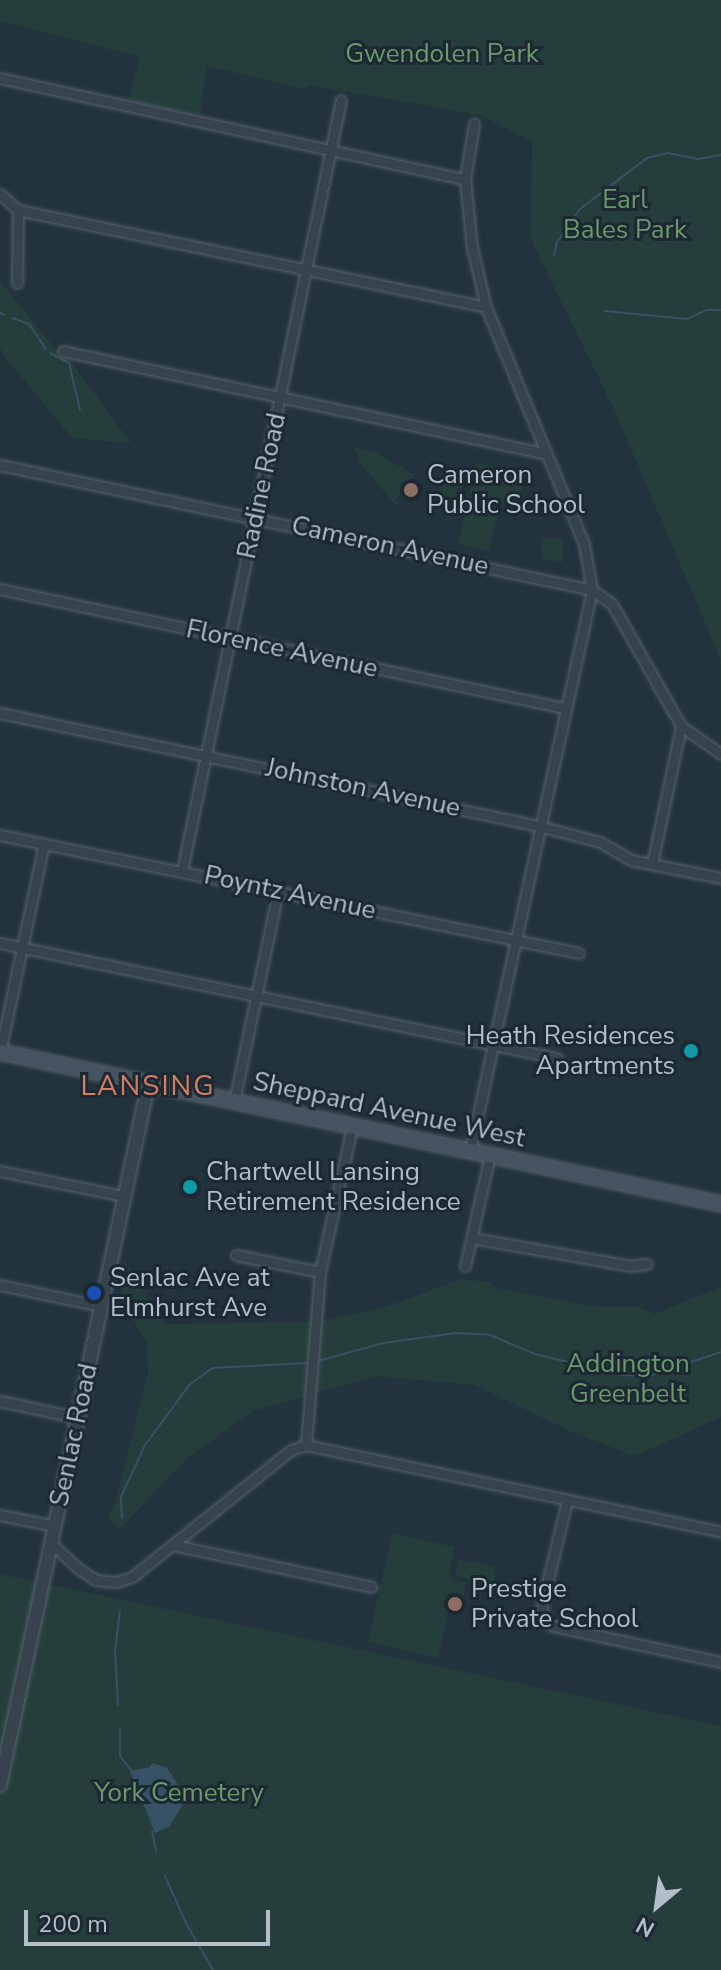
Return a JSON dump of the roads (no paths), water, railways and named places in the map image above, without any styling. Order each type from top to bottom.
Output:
[{"type":"main road","name":"Sheppard Avenue West","points":[[0,1052],[148,1086],[721,1204]]},
{"type":"street","points":[[0,78],[465,179]]},
{"type":"street","name":"Radine Road","points":[[182,871],[341,100]]},
{"type":"street","points":[[470,1151],[592,590],[584,544],[486,307],[472,248],[465,179],[474,124]]},
{"type":"street","points":[[0,194],[18,210],[486,307]]},
{"type":"street","points":[[17,283],[18,210]]},
{"type":"street","points":[[63,351],[544,453]]},
{"type":"street","name":"Cameron Avenue","points":[[0,465],[592,590]]},
{"type":"street","name":"Florence Avenue","points":[[0,589],[564,708]]},
{"type":"street","points":[[592,590],[612,604],[681,726],[721,754]]},
{"type":"street","name":"Johnston Avenue","points":[[0,713],[539,826],[600,842],[631,860],[721,878]]},
{"type":"street","points":[[652,864],[681,726]]},
{"type":"street","name":"Poyntz Avenue","points":[[0,835],[579,953]]},
{"type":"street","points":[[0,1052],[44,844]]},
{"type":"street","points":[[234,1102],[278,891]]},
{"type":"street","points":[[0,943],[557,1058]]},
{"type":"street","name":"Senlac Road","points":[[0,1785],[148,1086]]},
{"type":"street","points":[[306,1445],[320,1272],[352,1128]]},
{"type":"street","points":[[465,1266],[490,1155]]},
{"type":"street","points":[[0,1171],[124,1196]]},
{"type":"street","points":[[472,1238],[630,1266],[647,1264]]},
{"type":"street","points":[[236,1255],[320,1272]]},
{"type":"street","points":[[0,1285],[101,1306]]},
{"type":"street","points":[[0,1401],[79,1418]]},
{"type":"street","points":[[52,1544],[96,1580],[116,1582],[132,1577],[291,1450],[306,1445],[721,1532]]},
{"type":"street","points":[[567,1501],[542,1604],[543,1620],[553,1626],[721,1662]]},
{"type":"street","points":[[0,1515],[55,1526]]},
{"type":"street","points":[[173,1545],[372,1587]]},
{"type":"water","points":[[152,1763],[167,1768],[180,1788],[183,1804],[170,1826],[155,1833],[130,1771],[150,1767]]},
{"type":"waterway","points":[[554,256],[557,242],[580,209],[647,158],[668,153],[698,159],[721,155]]},
{"type":"waterway","points":[[605,311],[687,319],[706,310],[721,310]]},
{"type":"waterway","points":[[0,313],[4,315]]},
{"type":"waterway","points":[[13,318],[29,324],[46,349]]},
{"type":"waterway","points":[[50,353],[69,363],[80,410]]},
{"type":"waterway","points":[[315,1362],[383,1343],[456,1333],[490,1335],[535,1354],[621,1375],[649,1376],[721,1352]]},
{"type":"waterway","points":[[122,1518],[121,1497],[145,1445],[190,1384],[213,1368],[309,1363]]},
{"type":"waterway","points":[[118,1705],[115,1651],[120,1612]]},
{"type":"waterway","points":[[120,1729],[120,1756],[131,1770]]},
{"type":"waterway","points":[[152,1831],[156,1852]]},
{"type":"waterway","points":[[165,1876],[187,1925],[213,1970]]},
{"type":"place","name":"Cameron Public School","points":[[411,490]]},
{"type":"place","name":"Heath Residences Apartments","points":[[691,1051]]},
{"type":"place","name":"Chartwell Lansing Retirement Residence","points":[[190,1187]]},
{"type":"place","name":"Senlac Ave at Elmhurst Ave","points":[[94,1293]]},
{"type":"place","name":"Prestige Private School","points":[[455,1604]]},
{"type":"district","name":"LANSING","points":[[148,1086]]},
{"type":"park label","name":"Gwendolen Park","points":[[442,54]]},
{"type":"park label","name":"Earl Bales Park","points":[[625,215]]},
{"type":"park label","name":"Addington Greenbelt","points":[[628,1379]]},
{"type":"park label","name":"York Cemetery","points":[[179,1793]]}]
